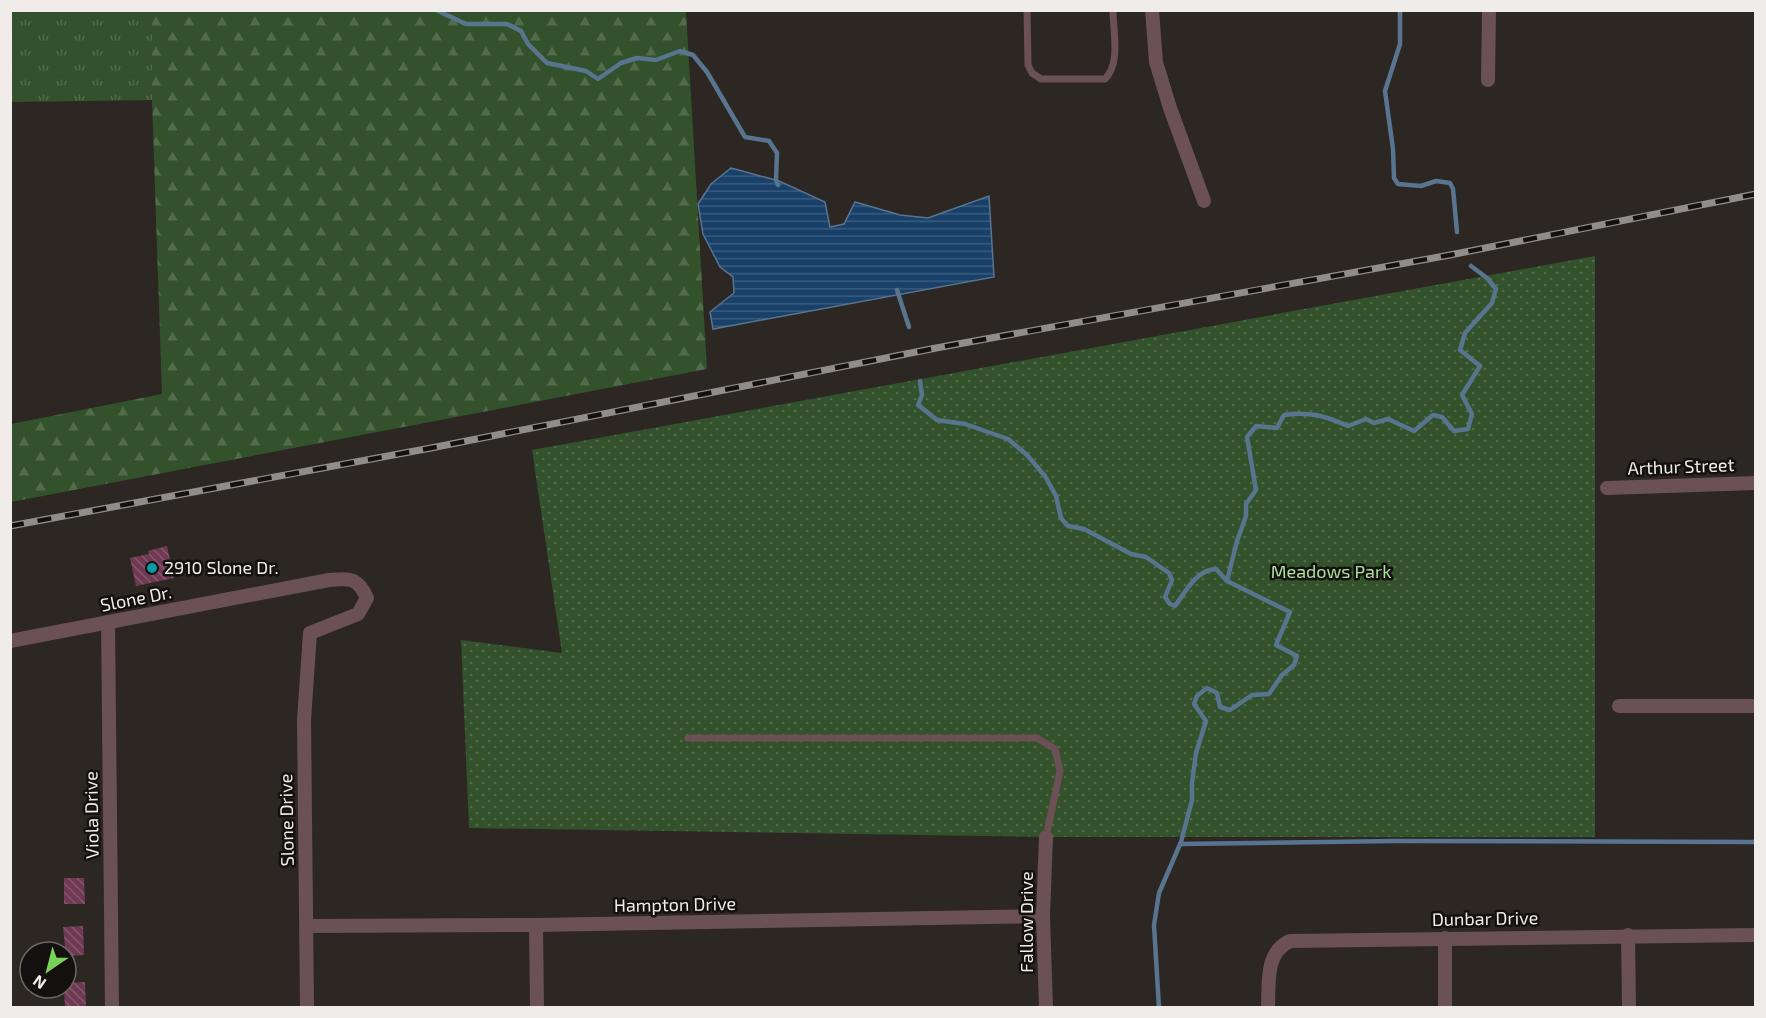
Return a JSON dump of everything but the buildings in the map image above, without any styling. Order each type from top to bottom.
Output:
[{"type":"street","points":[[1152,10],[1156,62],[1186,156],[1204,201]]},
{"type":"street","points":[[1488,80],[1489,10]]},
{"type":"street","name":"Arthur Street","points":[[1607,488],[1755,483]]},
{"type":"street","name":"Slone Dr.","points":[[10,641],[330,580],[348,578],[361,585],[367,598],[358,614],[310,633]]},
{"type":"street","name":"Viola Drive","points":[[108,622],[112,1008]]},
{"type":"street","name":"Slone Drive","points":[[307,1008],[303,720],[310,633]]},
{"type":"street","points":[[1620,706],[1755,706]]},
{"type":"street","name":"Fallow Drive","points":[[1046,837],[1043,916],[1046,1008]]},
{"type":"street","name":"Hampton Drive","points":[[307,926],[536,925],[1043,916]]},
{"type":"street","points":[[536,925],[537,1008]]},
{"type":"street","points":[[1628,935],[1629,1008]]},
{"type":"street","name":"Dunbar Drive","points":[[1268,1008],[1269,973],[1274,953],[1279,946],[1290,941],[1755,935]]},
{"type":"street","points":[[1445,938],[1445,1008]]},
{"type":"lane","points":[[1027,10],[1028,65],[1032,73],[1041,79],[1105,79],[1111,73],[1114,63],[1113,10]]},
{"type":"lane","points":[[688,738],[1037,738],[1055,749],[1060,771],[1046,837]]},
{"type":"green space","points":[[10,11],[152,11],[152,100],[11,102]]},
{"type":"green space","points":[[152,11],[686,11],[707,369],[11,502],[11,424],[162,394],[152,100]]},
{"type":"green space","name":"Meadows Park","points":[[1595,256],[1595,837],[1046,837],[469,828],[461,640],[562,653],[532,450]]},
{"type":"water","points":[[731,168],[779,181],[825,202],[830,227],[844,224],[855,202],[900,215],[928,218],[989,196],[994,277],[713,329],[710,312],[734,293],[733,277],[720,267],[703,234],[698,204],[711,184]]},
{"type":"waterway","points":[[436,10],[466,24],[507,24],[521,31],[528,44],[547,63],[586,71],[598,79],[621,63],[637,58],[656,60],[680,51],[693,55],[707,72],[745,137],[769,141],[777,153],[776,180],[778,185]]},
{"type":"waterway","points":[[1400,10],[1400,44],[1385,91],[1393,149],[1394,178],[1398,184],[1421,186],[1436,181],[1450,183],[1453,189],[1457,232]]},
{"type":"waterway","points":[[1227,581],[1246,516],[1246,504],[1256,490],[1247,437],[1256,426],[1277,428],[1284,415],[1309,414],[1348,426],[1366,419],[1374,423],[1388,419],[1414,431],[1433,415],[1442,417],[1454,431],[1468,429],[1472,414],[1462,395],[1480,366],[1460,350],[1465,333],[1492,303],[1496,289],[1487,278],[1471,266]]},
{"type":"waterway","points":[[897,290],[909,327]]},
{"type":"waterway","points":[[920,381],[922,395],[918,405],[937,420],[965,424],[1008,439],[1027,455],[1045,476],[1056,496],[1061,518],[1068,526],[1084,529],[1131,554],[1146,557],[1169,573],[1172,580],[1165,597],[1170,604],[1175,606],[1197,577],[1216,569],[1227,581],[1290,612],[1276,645],[1297,656],[1294,665],[1282,675],[1269,694],[1252,695],[1230,710],[1220,707],[1217,693],[1207,688],[1197,696],[1194,704],[1206,721],[1196,753],[1192,800],[1181,842],[1159,893],[1154,925],[1159,1008]]},
{"type":"waterway","points":[[1180,844],[1395,841],[1756,842]]},
{"type":"railway","points":[[10,526],[431,448],[936,348],[1450,255],[1756,194]]},
{"type":"place","name":"2910 Slone Dr.","points":[[152,568]]}]
